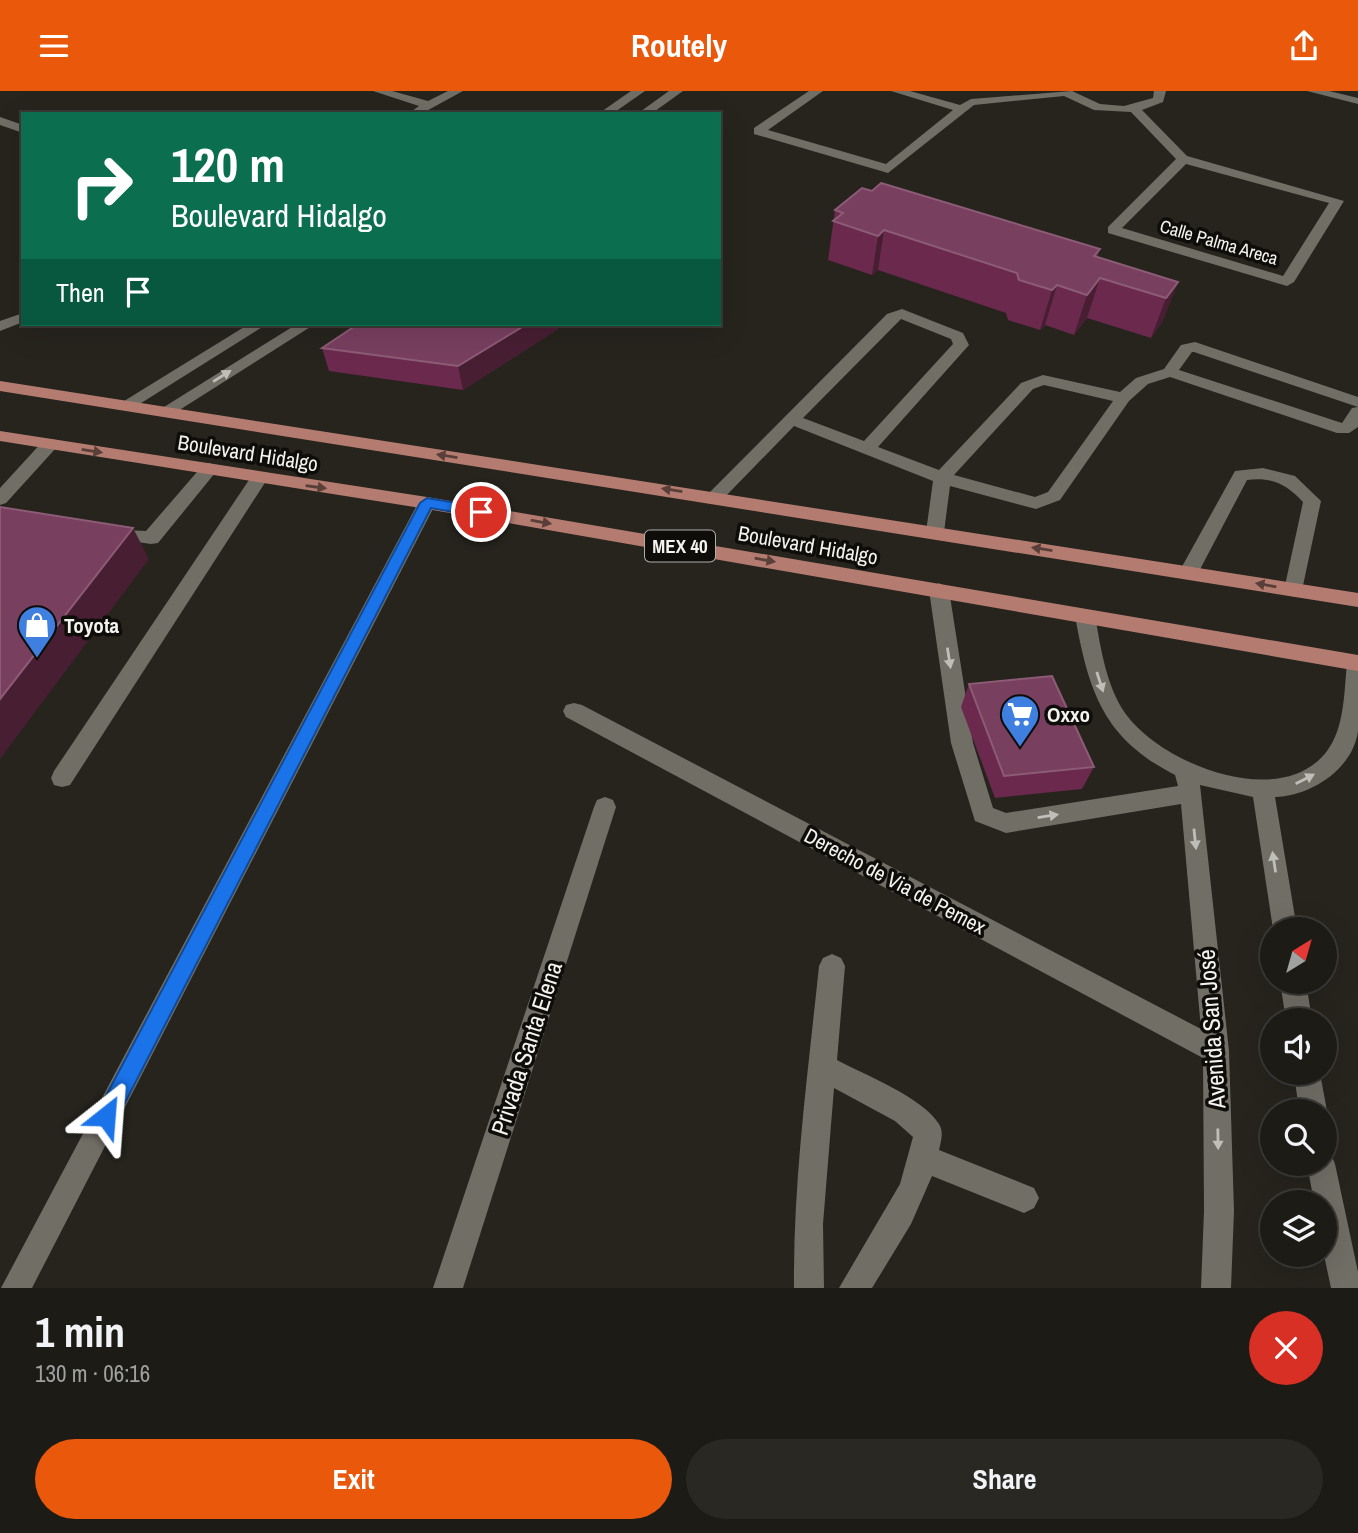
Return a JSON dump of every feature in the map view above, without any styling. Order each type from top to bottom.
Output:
[{"type":"main road","name":"Boulevard Hidalgo","points":[[0,386],[1358,600]]},
{"type":"main road","name":"Boulevard Hidalgo","points":[[0,436],[427,503],[1358,662]]},
{"type":"street","points":[[379,91],[428,105]]},
{"type":"street","points":[[416,112],[457,91]]},
{"type":"street","points":[[607,112],[639,91]]},
{"type":"street","points":[[646,112],[677,91]]},
{"type":"street","points":[[817,91],[758,131],[888,169],[971,102],[1066,92],[1094,106],[1134,109],[1159,100],[1160,91]]},
{"type":"street","points":[[897,91],[962,109]]},
{"type":"street","points":[[1313,91],[1358,101]]},
{"type":"street","points":[[1134,109],[1183,159]]},
{"type":"street","points":[[0,121],[21,128]]},
{"type":"street","name":"Calle Palma Areca","points":[[1183,159],[1337,201],[1287,282],[1113,230],[1183,159]]},
{"type":"street","points":[[715,497],[892,317],[902,314],[958,336],[961,345],[865,450]]},
{"type":"street","points":[[0,326],[21,318]]},
{"type":"street","points":[[124,405],[256,326]]},
{"type":"street","points":[[164,412],[304,326]]},
{"type":"street","points":[[225,344],[253,357]]},
{"type":"street","points":[[1170,372],[1187,348],[1195,347],[1358,402]]},
{"type":"street","points":[[790,419],[942,478],[1036,503],[1054,496],[1124,398],[1142,381],[1170,372],[1342,429],[1351,425],[1358,412]]},
{"type":"street","points":[[935,532],[942,478],[1027,386],[1043,380],[1124,398]]},
{"type":"street","points":[[0,499],[50,444]]},
{"type":"street","points":[[91,530],[151,538],[209,469]]},
{"type":"street","points":[[1189,572],[1241,475],[1267,471],[1295,482],[1312,501],[1294,590]]},
{"type":"street","points":[[62,778],[260,478]]},
{"type":"street","points":[[16,1288],[427,503]]},
{"type":"street","points":[[939,590],[962,743],[983,814],[1006,823],[1188,782],[1263,792],[1302,783],[1330,764],[1345,739],[1354,708],[1358,662]]},
{"type":"street","points":[[1085,615],[1094,662],[1106,699],[1121,724],[1188,782]]},
{"type":"street","name":"Derecho de Via de Pemex","points":[[575,711],[1216,1051]]},
{"type":"street","name":"Avenida San José","points":[[1188,782],[1216,1051],[1219,1211],[1216,1288]]},
{"type":"street","points":[[1263,792],[1282,917]]},
{"type":"street","name":"Privada Santa Elena","points":[[448,1288],[604,807]]},
{"type":"street","points":[[809,1288],[808,1224],[832,966]]},
{"type":"street","points":[[821,1066],[905,1111],[928,1132],[926,1159],[915,1189],[854,1288]]},
{"type":"street","points":[[926,1159],[1024,1198]]},
{"type":"street","points":[[1323,1176],[1346,1288]]},
{"type":"building","points":[[881,183],[1100,249],[1094,256],[1178,282],[1166,298],[1100,278],[1087,295],[1057,285],[1052,290],[1019,280],[1017,273],[884,230],[878,236],[833,221],[843,213],[835,210],[862,188],[872,191]]},
{"type":"building","points":[[355,326],[524,326],[458,366],[322,348]]},
{"type":"building","points":[[0,507],[133,528],[0,699]]},
{"type":"building","name":"Oxxo","points":[[1052,676],[1094,767],[1004,776],[969,684]]},
{"type":"place","name":"Toyota","points":[[37,659]]},
{"type":"place","name":"Oxxo","points":[[1020,748]]},
{"type":"route","points":[[106,1116],[427,503],[481,512]]}]
